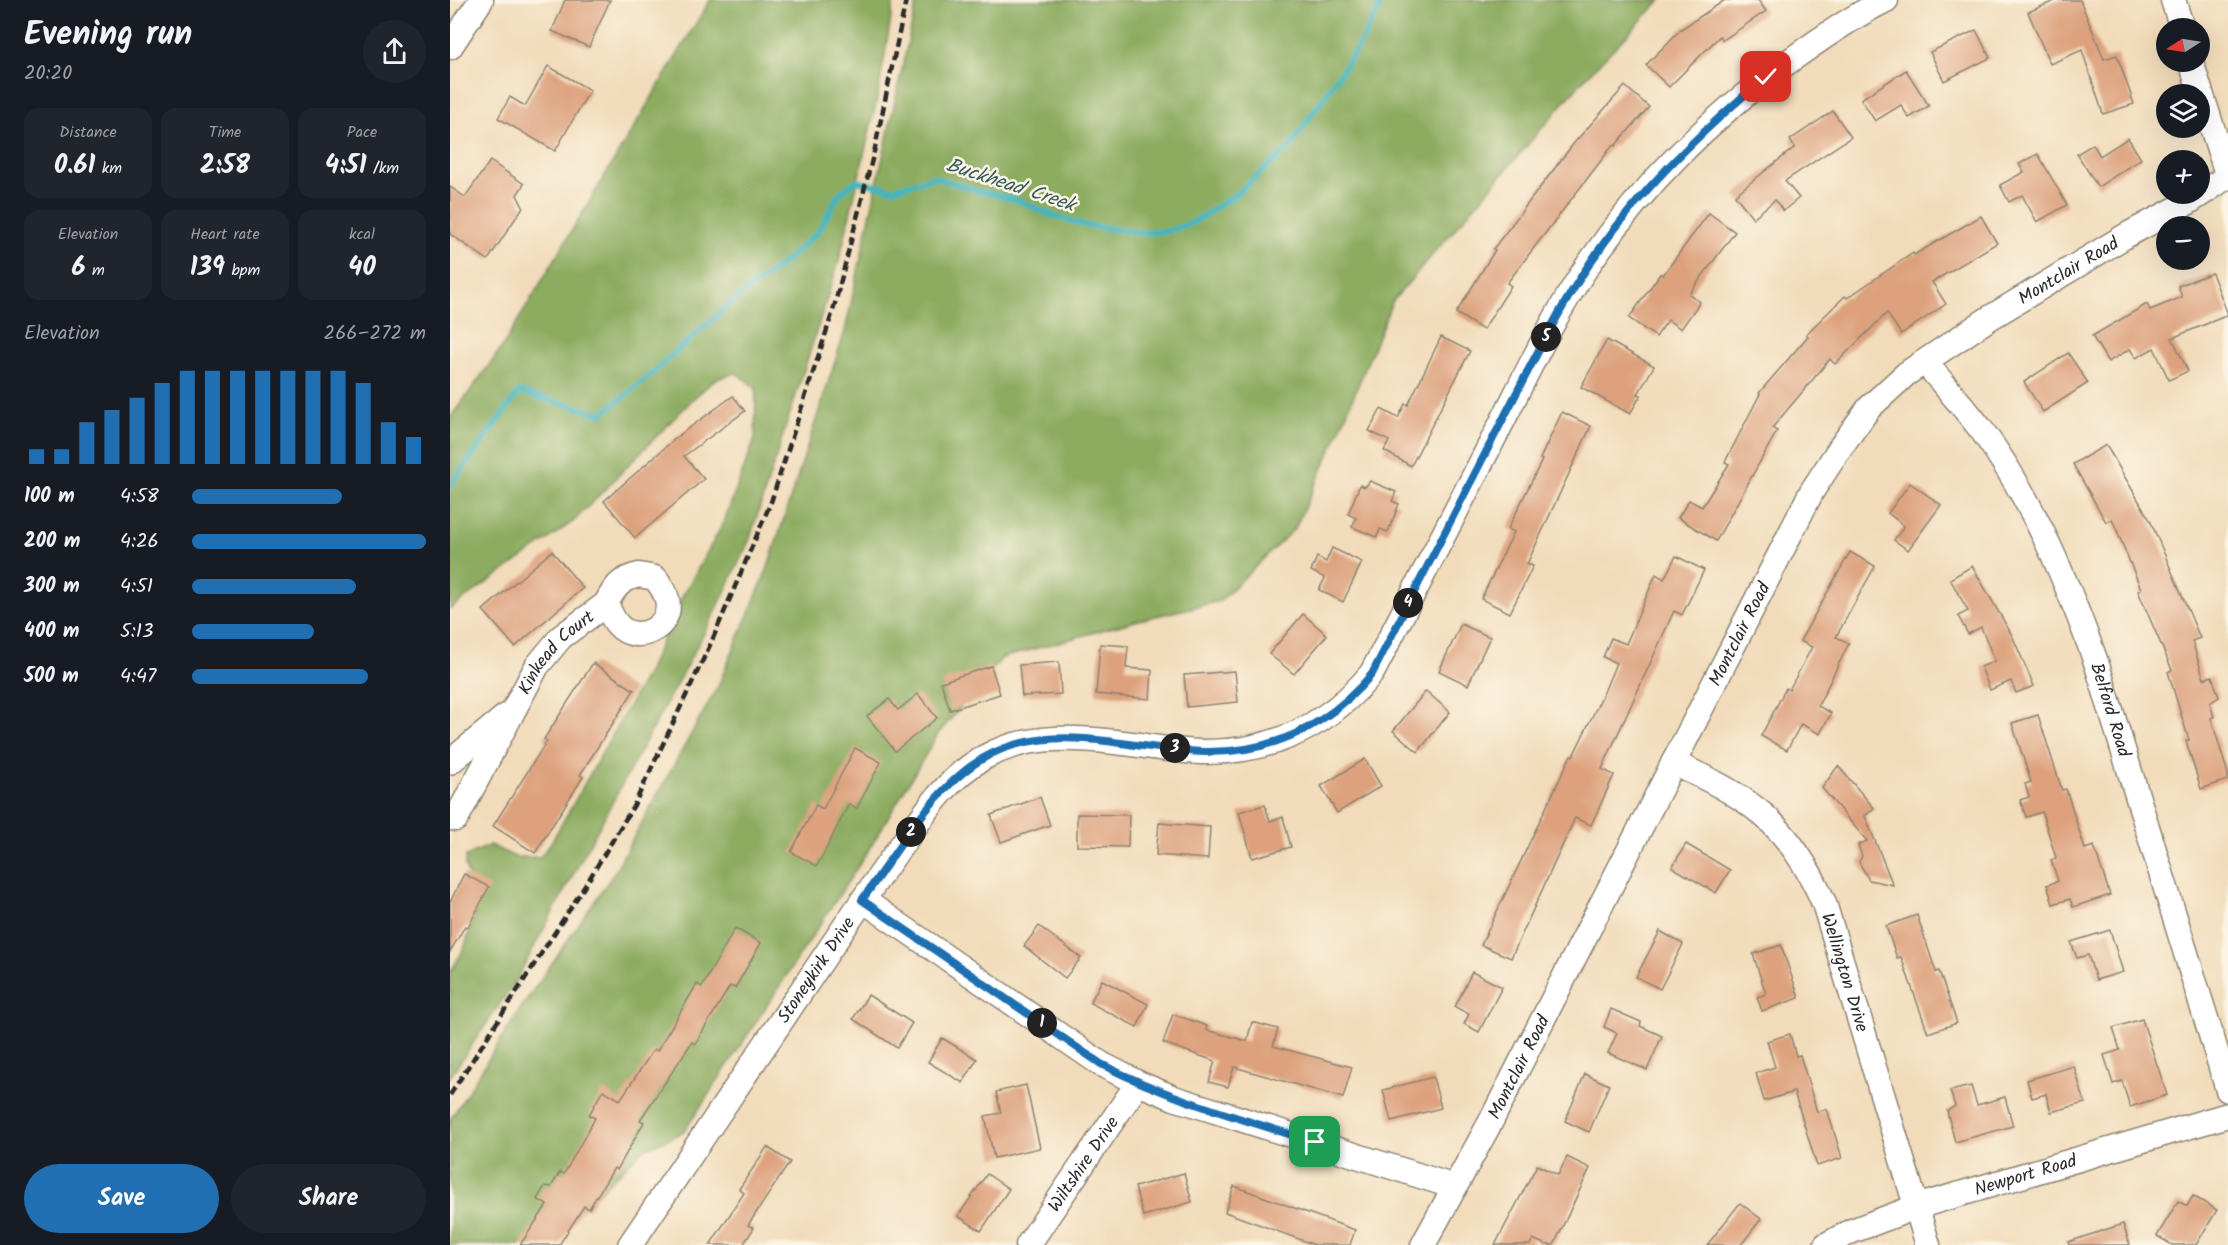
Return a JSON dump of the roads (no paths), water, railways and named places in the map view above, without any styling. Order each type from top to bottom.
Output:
[{"type":"street","points":[[450,47],[481,0]]},
{"type":"street","name":"Stoneykirk Drive","points":[[630,1245],[862,900],[932,802],[951,782],[984,758],[1009,746],[1036,740],[1063,738],[1204,752],[1232,751],[1258,746],[1285,738],[1333,712],[1354,694],[1372,674],[1552,325],[1587,266],[1620,222],[1664,170],[1713,121],[1757,85],[1822,38],[1886,0]]},
{"type":"street","points":[[2173,0],[2179,18]]},
{"type":"street","points":[[2196,72],[2217,112],[2228,176]]},
{"type":"street","name":"Montclair Road","points":[[1423,1245],[1491,1123],[1812,491],[1869,408],[1906,374],[1988,319],[2127,235],[2189,202],[2228,176]]},
{"type":"street","name":"Belford Road","points":[[1924,362],[1983,432],[2013,478],[2045,538],[2074,601],[2097,665],[2228,1090]]},
{"type":"street","name":"Kinkead Court","points":[[450,818],[456,819],[537,666],[561,638],[606,604]]},
{"type":"street","name":"Kinkead Court","points":[[450,762],[514,709]]},
{"type":"street","name":"Wellington Drive","points":[[1672,763],[1718,783],[1763,813],[1799,854],[1813,878],[1824,903],[1928,1245]]},
{"type":"street","points":[[862,900],[1101,1064],[1138,1083],[1174,1098],[1455,1187]]},
{"type":"street","name":"Wiltshire Drive","points":[[1028,1245],[1138,1083]]},
{"type":"street","name":"Newport Road","points":[[1826,1245],[1852,1231],[1916,1207],[2228,1115]]},
{"type":"waterway","name":"Buckhead Creek","points":[[450,486],[519,392],[602,414],[648,377],[734,300],[781,265],[819,231],[839,194],[856,181],[893,189],[934,177],[1017,200],[1051,215],[1084,225],[1142,233],[1168,231],[1192,223],[1235,195],[1289,148],[1362,41],[1383,0]]},
{"type":"railway","points":[[450,1095],[588,881],[634,805],[711,643],[771,502],[833,311],[875,148],[906,0]]}]
